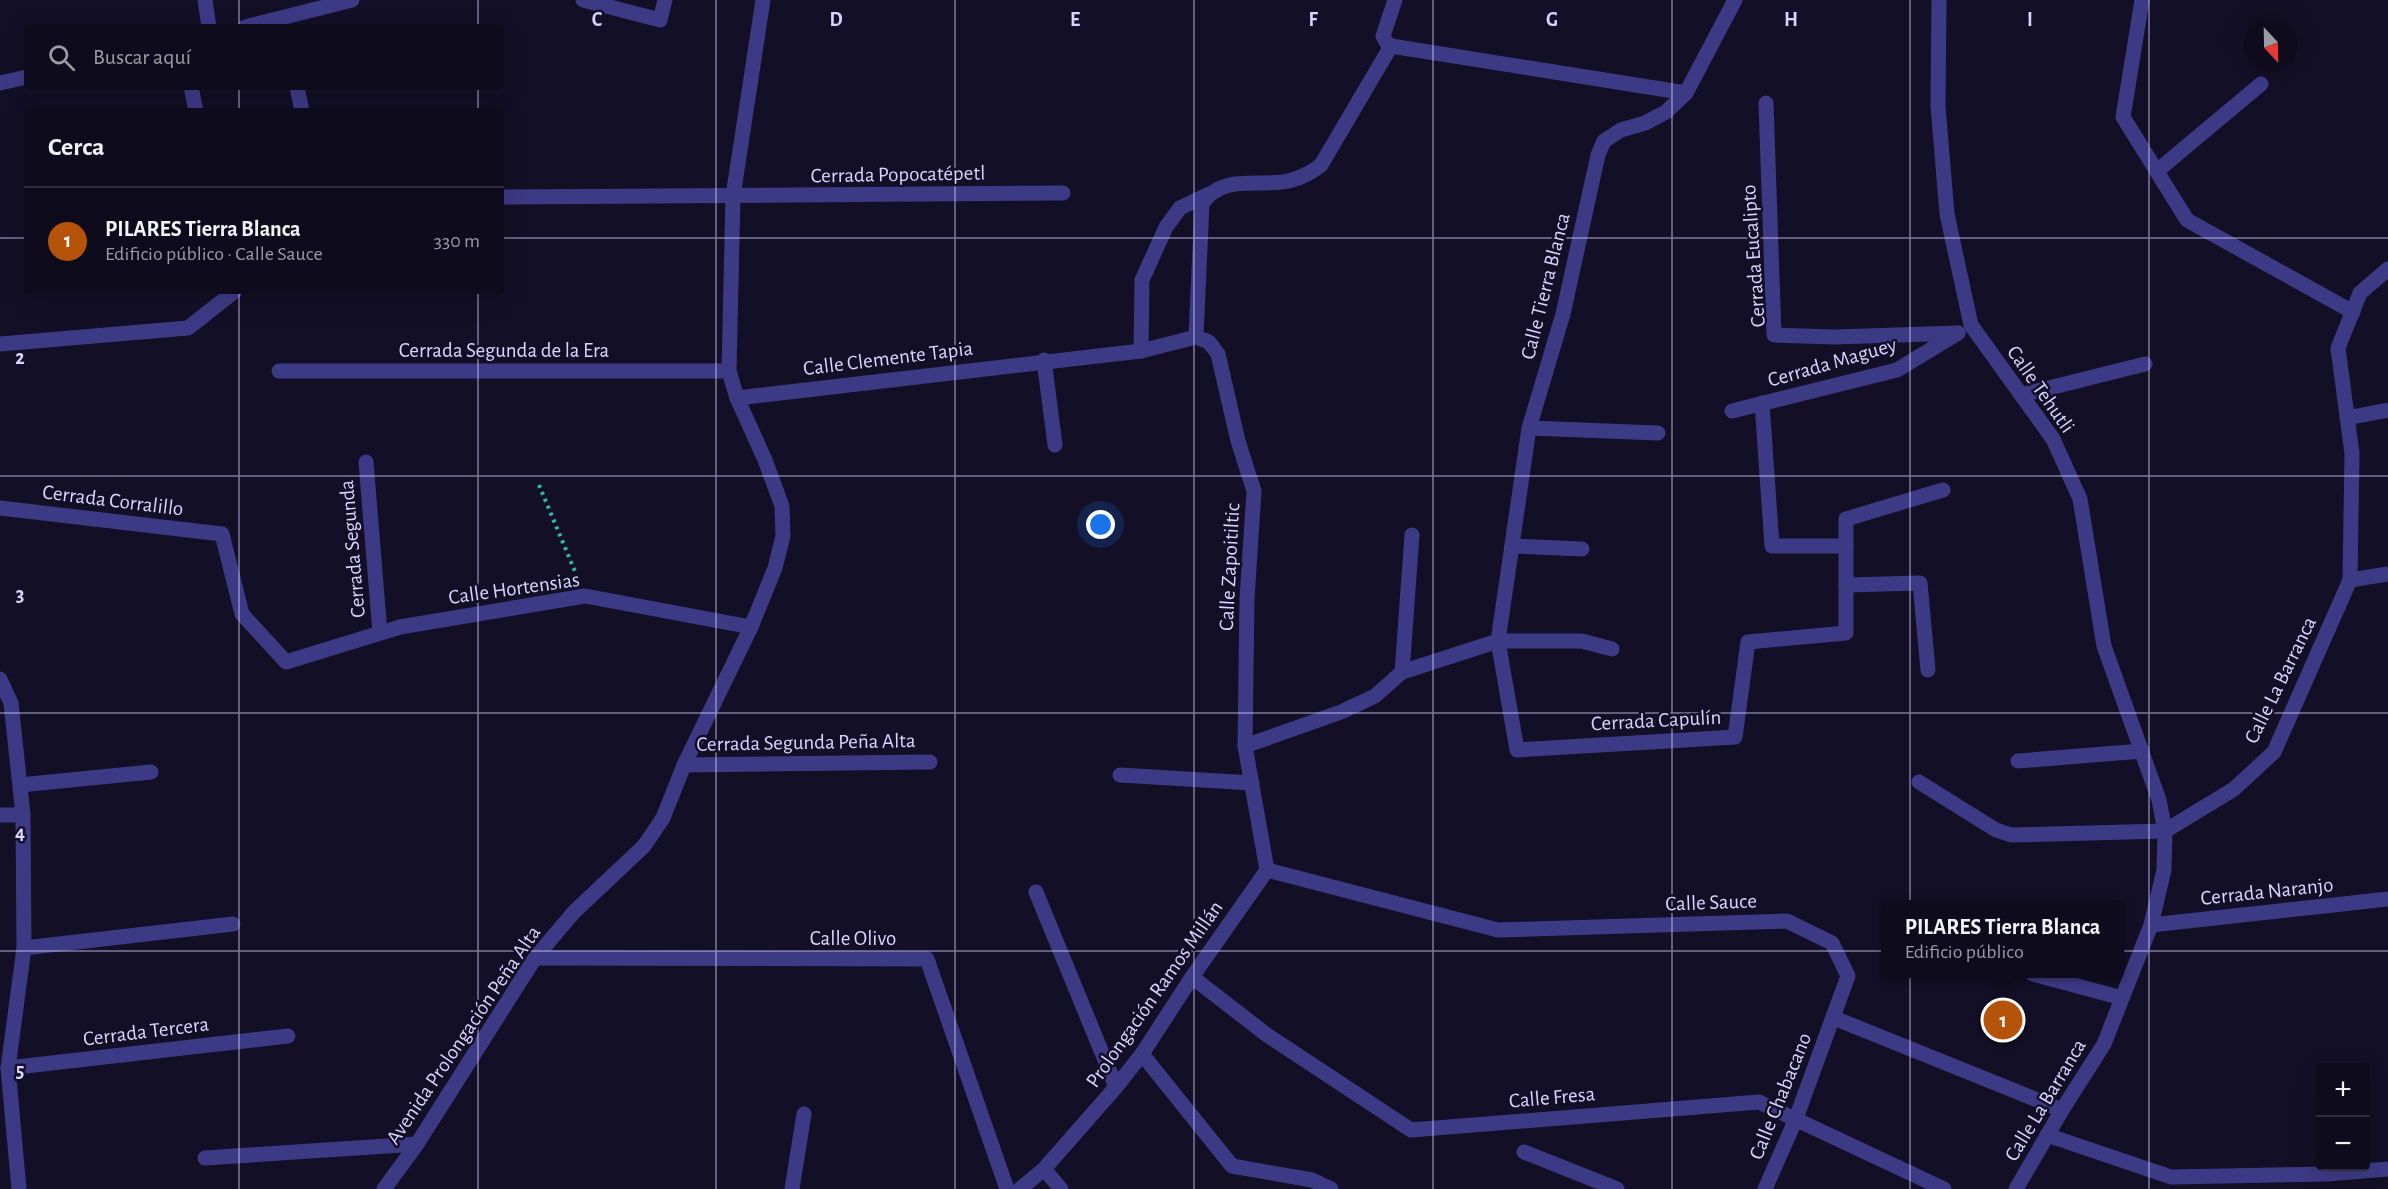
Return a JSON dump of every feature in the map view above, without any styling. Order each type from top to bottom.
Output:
[{"type":"street","points":[[205,0],[209,24]]},
{"type":"street","points":[[268,24],[283,22],[352,0]]},
{"type":"street","points":[[583,0],[660,20],[665,0]]},
{"type":"street","name":"Avenida Prolongación Peña Alta","points":[[384,1189],[417,1144],[535,958],[574,912],[644,846],[663,818],[684,765],[751,627],[775,568],[783,537],[782,506],[765,460],[737,398],[729,371],[733,196],[763,0]]},
{"type":"street","points":[[1395,0],[1383,36],[1391,46],[1686,93]]},
{"type":"street","name":"Calle Tierra Blanca","points":[[1517,750],[1497,641],[1529,428],[1563,314],[1598,155],[1604,141],[1621,130],[1645,123],[1666,112],[1686,93],[1735,0]]},
{"type":"street","name":"Calle Tehutli","points":[[1939,0],[1938,106],[1947,214],[1965,329],[2021,395],[2053,439],[2080,499],[2104,646],[2159,800],[2165,831]]},
{"type":"street","points":[[2142,0],[2124,117],[2187,220],[2353,312]]},
{"type":"street","points":[[1209,194],[1202,204],[1196,338],[1141,351],[1142,280],[1166,227],[1180,208],[1223,186],[1290,181],[1308,175],[1321,165],[1391,46]]},
{"type":"street","points":[[0,83],[24,78]]},
{"type":"street","points":[[2157,171],[2260,84]]},
{"type":"street","points":[[192,90],[195,108]]},
{"type":"street","points":[[298,90],[301,108]]},
{"type":"street","name":"Cerrada Eucalipto","points":[[1766,103],[1774,334],[1835,337],[1965,329]]},
{"type":"street","name":"Cerrada Popocatépetl","points":[[504,197],[1063,193]]},
{"type":"street","name":"Calle La Barranca","points":[[2016,1189],[2104,1044],[2151,925],[2164,870],[2165,831],[2234,789],[2274,752],[2350,580],[2352,454],[2338,348],[2360,293],[2388,269]]},
{"type":"street","points":[[0,344],[188,328],[232,294]]},
{"type":"street","name":"Cerrada Maguey","points":[[1732,411],[1897,370],[1965,329]]},
{"type":"street","name":"Calle Zapoitiltic","points":[[1196,338],[1209,342],[1218,354],[1238,441],[1254,491],[1247,599],[1245,746],[1267,870]]},
{"type":"street","name":"Calle Clemente Tapia","points":[[737,398],[1044,360],[1141,351]]},
{"type":"street","points":[[1044,360],[1055,445]]},
{"type":"street","points":[[2021,395],[2145,364]]},
{"type":"street","name":"Cerrada Segunda de la Era","points":[[279,371],[729,371]]},
{"type":"street","points":[[1762,403],[1772,546],[1846,546]]},
{"type":"street","points":[[2347,418],[2388,410]]},
{"type":"street","points":[[1529,428],[1658,433]]},
{"type":"street","name":"Cerrada Segunda","points":[[366,462],[380,633]]},
{"type":"street","name":"Cerrada Capulín","points":[[1517,750],[1735,737],[1748,642],[1846,633],[1846,519],[1943,490]]},
{"type":"street","name":"Cerrada Corralillo","points":[[0,508],[222,534],[242,614],[286,662]]},
{"type":"street","points":[[1402,672],[1412,536]]},
{"type":"street","points":[[1512,546],[1582,549]]},
{"type":"street","points":[[2350,580],[2388,574]]},
{"type":"street","points":[[1846,585],[1920,583],[1928,670]]},
{"type":"street","name":"Calle Hortensias","points":[[286,662],[400,627],[585,596],[751,627]]},
{"type":"street","points":[[1245,746],[1341,712],[1375,696],[1402,672],[1497,641],[1582,642],[1612,650]]},
{"type":"street","points":[[0,679],[11,703],[23,815],[24,948],[8,1068],[19,1189]]},
{"type":"street","points":[[2018,761],[2142,751]]},
{"type":"street","name":"Cerrada Segunda Peña Alta","points":[[684,765],[930,762]]},
{"type":"street","points":[[20,786],[151,772]]},
{"type":"street","points":[[1120,775],[1252,783]]},
{"type":"street","points":[[1919,782],[1996,830],[2011,836],[2165,831]]},
{"type":"street","points":[[0,814],[23,815]]},
{"type":"street","name":"Prolongación Ramos Millán","points":[[1020,1189],[1044,1169],[1142,1054],[1192,977],[1267,870]]},
{"type":"street","name":"Calle Sauce","points":[[1267,870],[1498,930],[1787,921],[1832,943],[1848,976],[1834,1018]]},
{"type":"street","points":[[1036,892],[1116,1087]]},
{"type":"street","name":"Cerrada Naranjo","points":[[2151,925],[2388,899]]},
{"type":"street","points":[[24,948],[233,924]]},
{"type":"street","name":"Calle Olivo","points":[[535,958],[927,959],[1007,1189]]},
{"type":"street","name":"Calle Fresa","points":[[1192,977],[1267,1035],[1412,1130],[1759,1102],[1795,1121],[1944,1189]]},
{"type":"street","points":[[2048,978],[2122,998]]},
{"type":"street","points":[[1834,1018],[2062,1110]]},
{"type":"street","name":"Calle Chabacano","points":[[1766,1189],[1795,1121],[1834,1018]]},
{"type":"street","name":"Cerrada Tercera","points":[[8,1068],[288,1036]]},
{"type":"street","points":[[1142,1054],[1232,1166],[1312,1180],[1331,1189]]},
{"type":"street","points":[[792,1189],[804,1114]]},
{"type":"street","points":[[2047,1135],[2170,1183],[2388,1169]]},
{"type":"street","points":[[206,1158],[417,1144]]},
{"type":"street","points":[[1524,1152],[1617,1189]]},
{"type":"street","points":[[1044,1169],[1060,1189]]},
{"type":"path","points":[[539,485],[585,596]]},
{"type":"place","name":"PILARES Tierra Blanca","points":[[2003,1020]]}]
